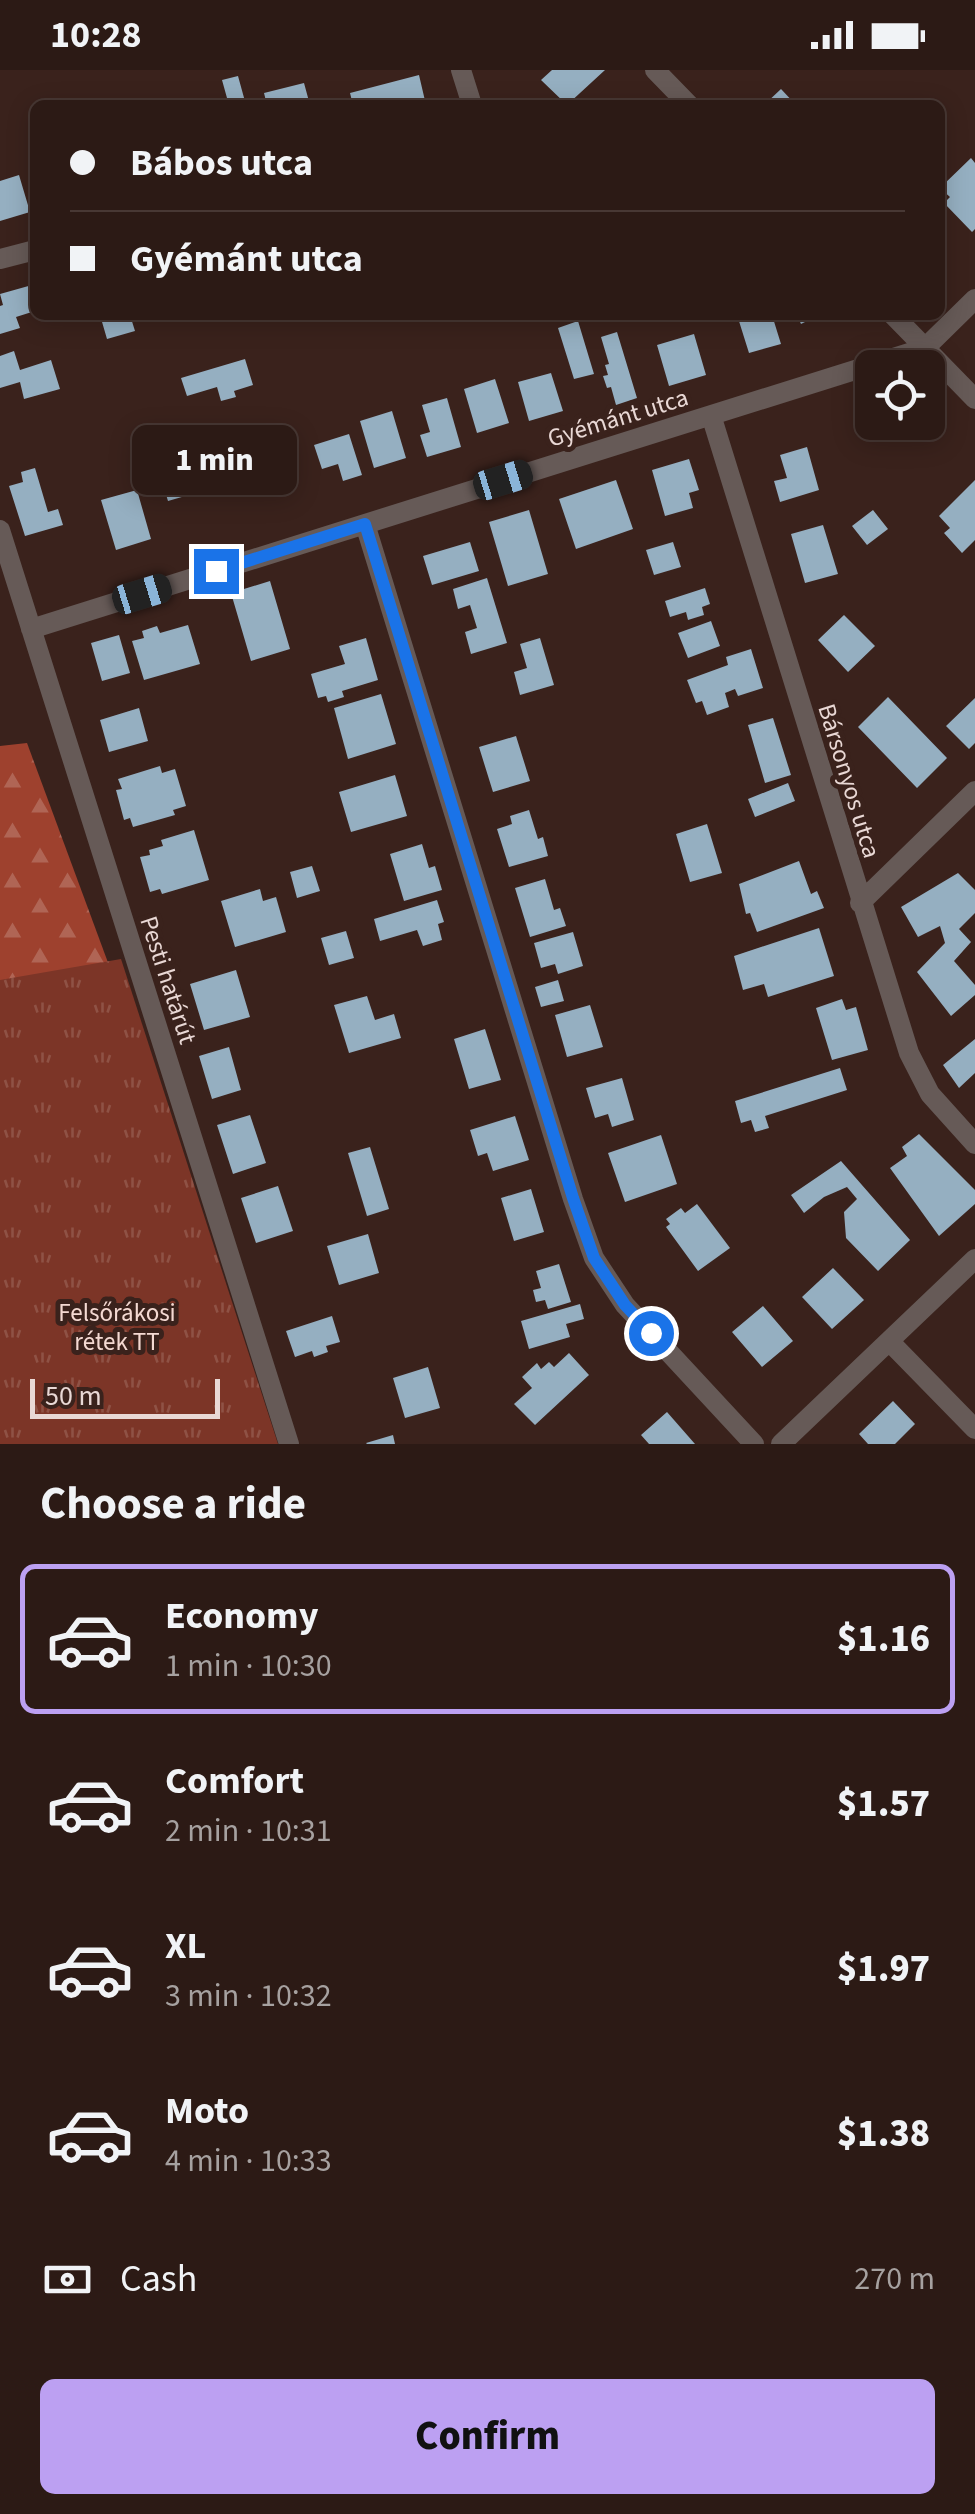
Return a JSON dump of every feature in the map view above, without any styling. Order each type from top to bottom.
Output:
[{"type":"street","points":[[460,70],[470,100]]},
{"type":"street","points":[[655,70],[684,100]]},
{"type":"street","points":[[0,259],[30,251]]},
{"type":"street","name":"Gyémánt utca","points":[[31,629],[924,348],[975,299]]},
{"type":"street","points":[[898,320],[975,400]]},
{"type":"street","name":"Bársonyos utca","points":[[711,415],[909,1053],[930,1094],[975,1144]]},
{"type":"street","points":[[365,524],[594,1258],[625,1305],[754,1444]]},
{"type":"street","name":"Pesti határút","points":[[0,530],[289,1444]]},
{"type":"street","points":[[860,903],[975,791]]},
{"type":"street","points":[[781,1444],[975,1259]]},
{"type":"street","points":[[889,1341],[975,1429]]},
{"type":"green space","points":[[27,743],[117,987],[0,1039],[0,746]]},
{"type":"green space","name":"Felsőrákosi rétek TT","points":[[121,959],[278,1444],[0,1444],[0,980]]},
{"type":"building","points":[[552,70],[605,70],[572,100],[562,100],[541,80]]},
{"type":"building","points":[[419,75],[425,100],[352,100],[350,93]]},
{"type":"building","points":[[238,76],[245,100],[221,100],[227,98],[222,80]]},
{"type":"building","points":[[304,83],[309,100],[266,100],[264,93]]},
{"type":"building","points":[[781,89],[791,100],[769,100]]},
{"type":"building","points":[[971,158],[975,163],[972,232],[945,204],[950,197],[945,192],[945,183]]},
{"type":"building","points":[[19,175],[30,212],[0,221],[0,181]]},
{"type":"building","points":[[30,286],[30,313],[16,317],[20,328],[0,334],[3,305],[0,294]]},
{"type":"building","points":[[101,320],[132,320],[135,331],[107,339]]},
{"type":"building","points":[[739,320],[774,320],[781,344],[749,353]]},
{"type":"building","points":[[578,321],[594,374],[574,379],[558,328]]},
{"type":"building","points":[[617,332],[637,398],[616,405],[603,376],[608,375],[605,365],[609,364],[601,337]]},
{"type":"building","points":[[694,334],[706,375],[669,386],[657,345]]},
{"type":"building","points":[[14,351],[20,370],[51,360],[60,389],[24,399],[20,382],[0,388],[0,356]]},
{"type":"building","points":[[245,359],[253,385],[234,391],[236,397],[221,401],[217,387],[187,396],[181,378]]},
{"type":"building","points":[[551,373],[563,411],[529,421],[518,382]]},
{"type":"building","points":[[495,379],[509,423],[477,433],[464,389]]},
{"type":"building","points":[[447,398],[461,447],[427,457],[420,435],[430,432],[422,405]]},
{"type":"building","points":[[392,411],[406,458],[374,468],[360,421]]},
{"type":"building","points":[[349,434],[362,475],[343,481],[338,464],[322,469],[314,445]]},
{"type":"building","points":[[182,440],[187,454],[194,452],[206,490],[168,501],[152,449]]},
{"type":"building","points":[[807,447],[819,490],[780,502],[774,481],[787,478],[780,455]]},
{"type":"building","points":[[689,459],[699,490],[689,493],[693,508],[665,516],[652,470]]},
{"type":"building","points":[[35,468],[48,512],[58,509],[63,525],[25,536],[9,486],[23,482],[21,472]]},
{"type":"building","points":[[616,480],[633,529],[576,549],[559,499]]},
{"type":"building","points":[[975,480],[975,540],[962,553],[944,533],[950,528],[939,516]]},
{"type":"building","points":[[137,490],[151,539],[116,550],[101,500]]},
{"type":"building","points":[[529,510],[548,574],[508,586],[489,522]]},
{"type":"building","points":[[873,510],[888,529],[867,545],[852,526]]},
{"type":"building","points":[[823,525],[838,574],[805,583],[791,534]]},
{"type":"building","points":[[470,542],[479,571],[432,585],[423,556]]},
{"type":"building","points":[[673,542],[681,567],[654,575],[646,550]]},
{"type":"building","points":[[487,578],[507,643],[471,654],[465,632],[477,628],[470,605],[458,609],[453,589]]},
{"type":"building","points":[[270,581],[290,649],[251,661],[231,593]]},
{"type":"building","points":[[705,588],[710,604],[702,607],[704,615],[688,620],[686,612],[670,617],[665,601]]},
{"type":"building","points":[[844,615],[875,646],[848,672],[818,640]]},
{"type":"building","points":[[711,621],[720,646],[688,658],[678,633]]},
{"type":"building","points":[[188,625],[200,664],[144,680],[132,641],[144,638],[142,631],[157,626],[160,633]]},
{"type":"building","points":[[119,635],[130,673],[102,681],[91,643]]},
{"type":"building","points":[[366,638],[378,680],[342,691],[344,697],[328,702],[326,696],[318,698],[311,674],[345,664],[339,646]]},
{"type":"building","points":[[540,638],[554,685],[520,695],[514,672],[527,668],[520,644]]},
{"type":"building","points":[[751,649],[763,688],[738,696],[735,689],[725,693],[729,707],[707,715],[702,701],[696,703],[687,680],[728,665],[726,657]]},
{"type":"building","points":[[381,694],[396,744],[348,759],[334,708]]},
{"type":"building","points":[[888,697],[947,758],[917,788],[858,727]]},
{"type":"building","points":[[975,698],[975,743],[969,749],[946,726]]},
{"type":"building","points":[[139,708],[148,741],[109,752],[100,720]]},
{"type":"building","points":[[773,718],[791,775],[765,783],[748,725]]},
{"type":"building","points":[[516,736],[530,781],[493,792],[479,747]]},
{"type":"building","points":[[160,766],[162,773],[175,769],[186,806],[173,810],[175,815],[133,827],[130,818],[124,820],[116,790],[122,789],[118,779]]},
{"type":"building","points":[[395,775],[407,816],[351,832],[339,792]]},
{"type":"building","points":[[788,783],[795,801],[755,817],[748,799]]},
{"type":"building","points":[[529,810],[548,856],[509,867],[497,829],[512,824],[510,816]]},
{"type":"building","points":[[707,824],[722,873],[690,882],[676,834]]},
{"type":"building","points":[[194,830],[209,880],[162,894],[160,889],[150,892],[140,857],[163,846],[161,840]]},
{"type":"building","points":[[422,844],[429,868],[435,866],[442,890],[404,901],[390,854]]},
{"type":"building","points":[[799,861],[811,894],[817,891],[824,908],[757,932],[750,913],[746,914],[739,884]]},
{"type":"building","points":[[312,866],[320,891],[297,898],[290,872]]},
{"type":"building","points":[[958,873],[975,890],[975,913],[959,929],[971,942],[954,961],[975,985],[975,995],[951,1016],[917,972],[945,943],[940,926],[918,937],[901,907]]},
{"type":"building","points":[[545,879],[554,910],[560,908],[566,926],[530,937],[515,888]]},
{"type":"building","points":[[260,889],[263,901],[276,897],[286,932],[235,947],[221,901]]},
{"type":"building","points":[[437,900],[444,922],[438,924],[442,940],[423,946],[417,930],[380,941],[374,919]]},
{"type":"building","points":[[819,928],[834,976],[768,997],[764,984],[743,990],[734,956]]},
{"type":"building","points":[[346,931],[354,958],[329,965],[321,938]]},
{"type":"building","points":[[573,932],[583,966],[558,974],[555,964],[541,968],[534,943]]},
{"type":"building","points":[[236,970],[250,1017],[204,1030],[190,984]]},
{"type":"building","points":[[558,980],[564,1001],[541,1007],[535,987]]},
{"type":"building","points":[[367,996],[375,1020],[394,1014],[401,1038],[349,1053],[334,1005]]},
{"type":"building","points":[[842,999],[846,1010],[856,1007],[868,1050],[832,1060],[816,1008]]},
{"type":"building","points":[[590,1005],[603,1047],[567,1057],[555,1015]]},
{"type":"building","points":[[485,1029],[501,1080],[469,1089],[454,1039]]},
{"type":"building","points":[[975,1039],[975,1073],[959,1088],[943,1065]]},
{"type":"building","points":[[229,1047],[241,1090],[212,1099],[199,1056]]},
{"type":"building","points":[[840,1068],[847,1090],[765,1116],[769,1128],[755,1132],[751,1120],[741,1123],[735,1101]]},
{"type":"building","points":[[622,1078],[634,1120],[612,1127],[608,1114],[595,1118],[586,1088]]},
{"type":"building","points":[[250,1115],[266,1163],[233,1174],[217,1125]]},
{"type":"building","points":[[515,1116],[529,1160],[493,1171],[487,1153],[478,1156],[470,1130]]},
{"type":"building","points":[[919,1134],[975,1190],[975,1204],[939,1236],[890,1168],[907,1156],[902,1147]]},
{"type":"building","points":[[661,1135],[677,1184],[625,1202],[608,1153]]},
{"type":"building","points":[[370,1147],[389,1209],[367,1216],[348,1153]]},
{"type":"building","points":[[841,1161],[910,1240],[878,1271],[846,1238],[844,1212],[857,1199],[847,1187],[824,1197],[804,1213],[791,1195]]},
{"type":"building","points":[[278,1186],[293,1231],[256,1243],[241,1198]]},
{"type":"building","points":[[531,1189],[544,1232],[514,1241],[501,1198]]},
{"type":"building","points":[[697,1204],[730,1248],[698,1271],[666,1227],[670,1224],[666,1219],[681,1208],[685,1213]]},
{"type":"building","points":[[368,1234],[379,1273],[339,1285],[327,1246]]},
{"type":"building","points":[[559,1264],[571,1302],[548,1309],[545,1300],[536,1302],[533,1290],[541,1288],[536,1271]]},
{"type":"building","points":[[833,1268],[864,1300],[832,1329],[802,1297]]},
{"type":"building","points":[[580,1304],[584,1319],[566,1324],[570,1337],[529,1349],[521,1321]]},
{"type":"building","points":[[763,1306],[793,1341],[762,1367],[732,1332]]},
{"type":"building","points":[[332,1316],[340,1342],[326,1346],[328,1352],[314,1357],[312,1351],[295,1357],[286,1331]]},
{"type":"building","points":[[569,1353],[589,1375],[535,1425],[514,1404],[532,1388],[522,1377],[537,1363],[541,1369],[549,1362],[554,1367]]},
{"type":"building","points":[[428,1367],[440,1408],[405,1418],[393,1378]]},
{"type":"building","points":[[893,1401],[915,1424],[895,1444],[868,1444],[859,1434]]},
{"type":"building","points":[[667,1412],[695,1444],[649,1444],[641,1435]]},
{"type":"building","points":[[393,1435],[395,1444],[366,1443]]},
{"type":"route","points":[[216,571],[365,524],[594,1258],[625,1305],[651,1333]]}]
